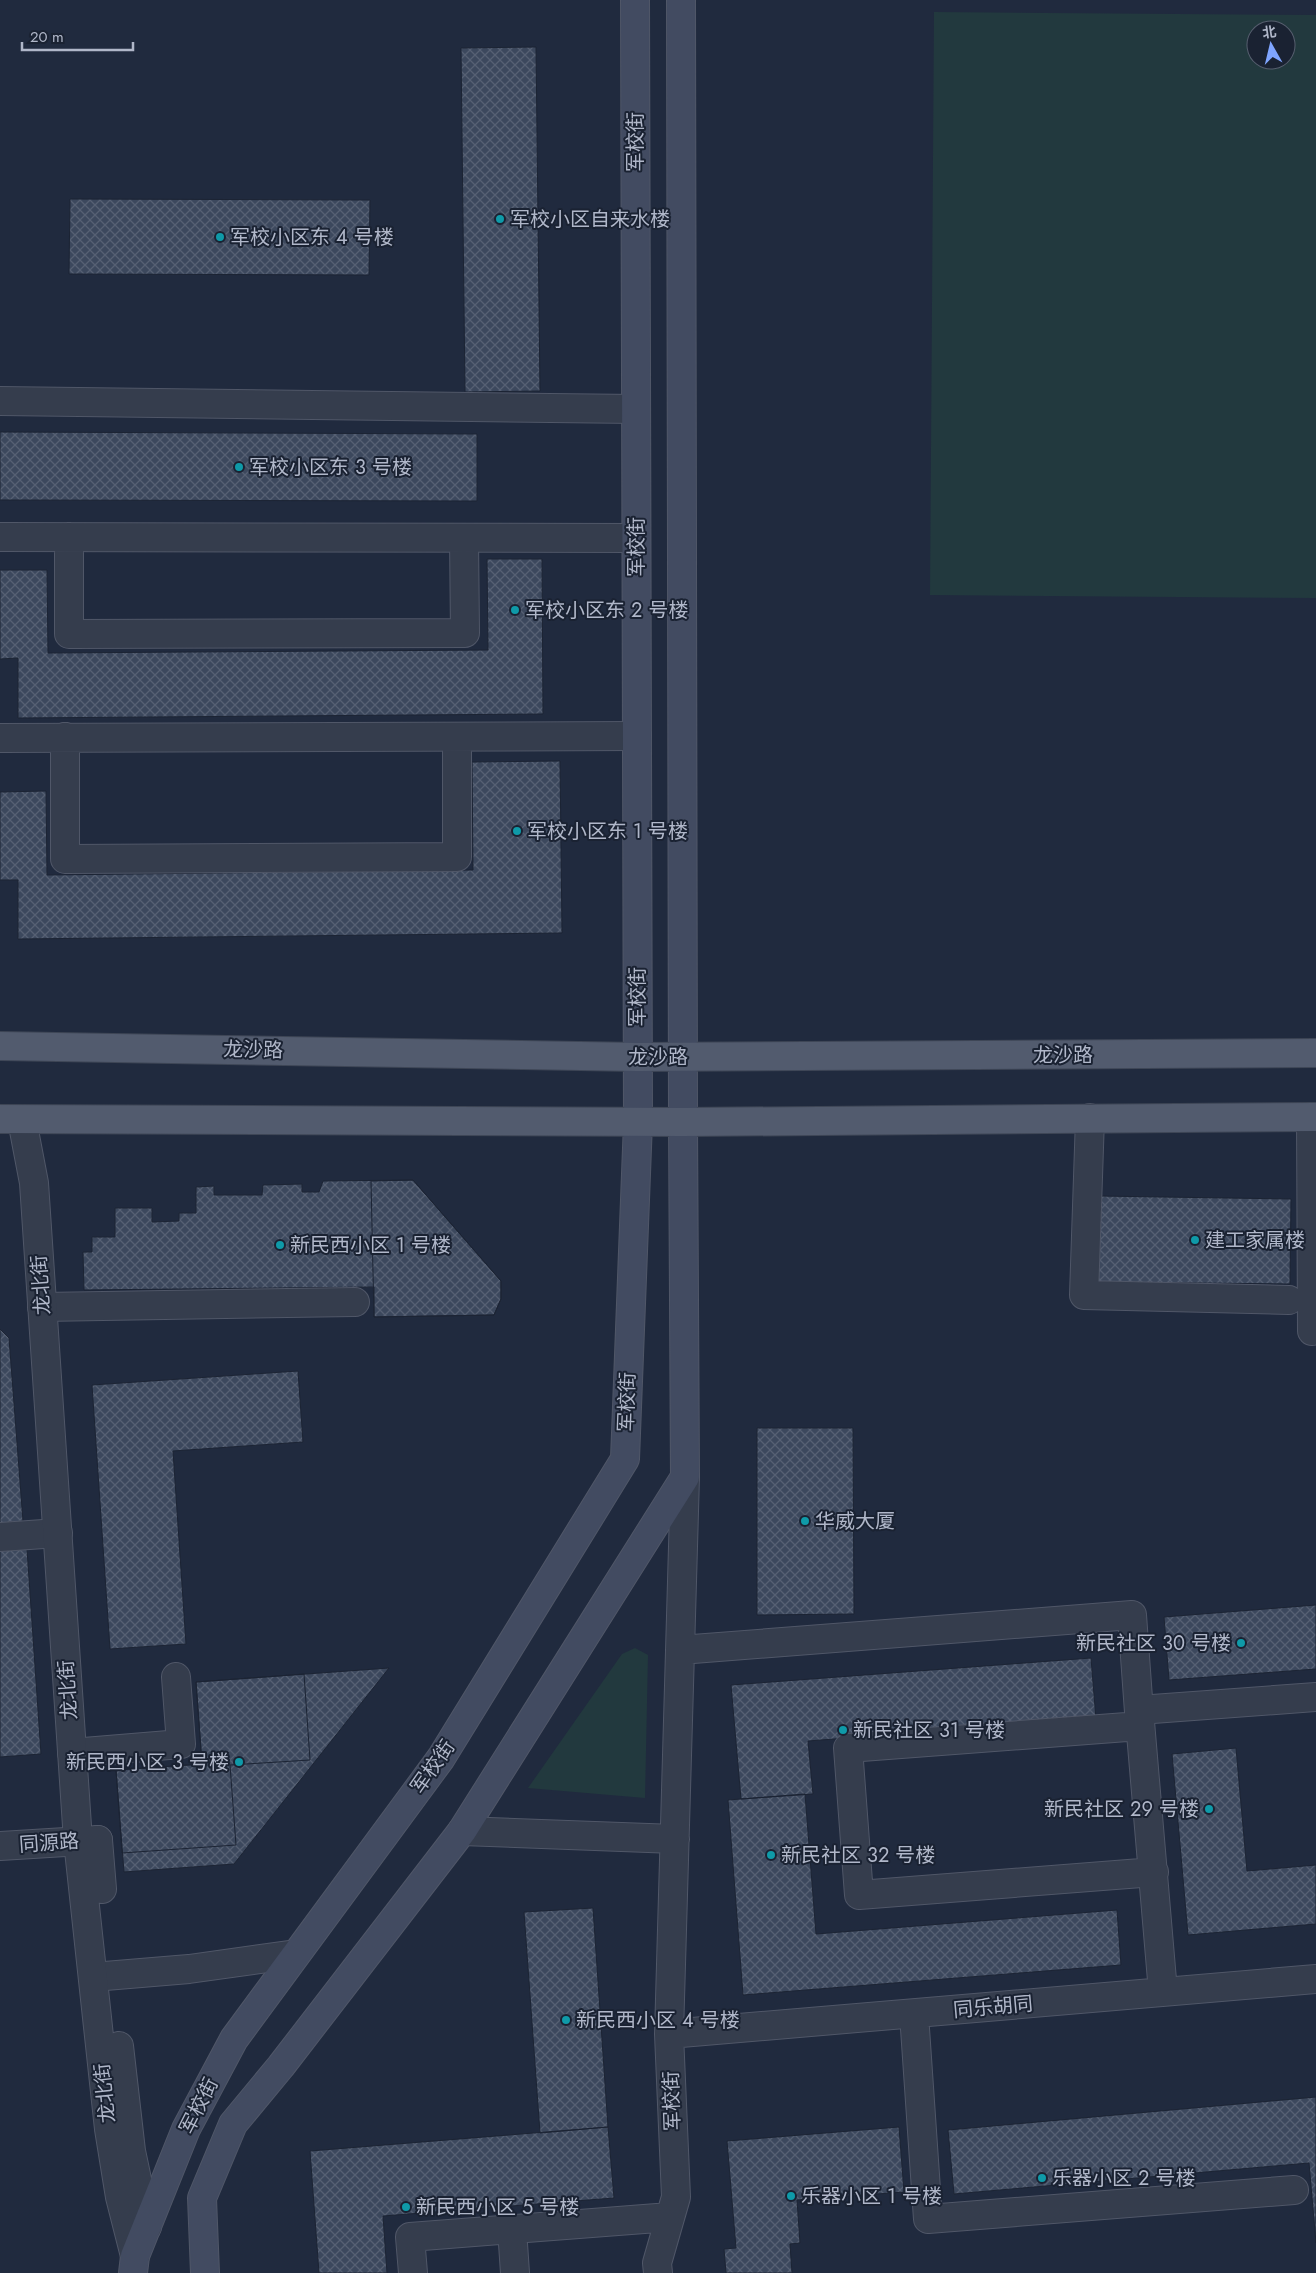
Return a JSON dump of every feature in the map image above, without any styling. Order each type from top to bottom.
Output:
[{"type":"main road","name":"军校街","points":[[134,2265],[186,2129],[234,2039],[441,1758],[624,1459],[638,1122],[635,0]]},
{"type":"main road","name":"军校街","points":[[681,0],[682,1122],[685,1477]]},
{"type":"main road","name":"龙沙路","points":[[0,1046],[637,1057],[1316,1053]]},
{"type":"main road","points":[[11,1120],[682,1122],[1314,1117]]},
{"type":"main road","points":[[205,2273],[202,2198],[233,2124],[281,2066],[462,1831],[685,1477]]},
{"type":"street","points":[[0,401],[636,409]]},
{"type":"street","points":[[0,537],[636,538]]},
{"type":"street","points":[[69,537],[69,634],[465,633],[464,538]]},
{"type":"street","points":[[0,738],[637,736]]},
{"type":"street","points":[[65,737],[65,859],[85,859],[457,857],[457,737]]},
{"type":"street","points":[[1312,1331],[1314,1117]]},
{"type":"street","points":[[1090,1118],[1084,1295],[1290,1300]]},
{"type":"street","name":"龙北街","points":[[11,1120],[34,1183],[72,1753],[88,1840],[102,1976],[109,2129],[134,2265]]},
{"type":"street","points":[[42,1307],[355,1302]]},
{"type":"street","name":"军校街","points":[[658,2273],[657,2263],[676,2197],[669,2034],[685,1477]]},
{"type":"street","points":[[0,1537],[58,1534]]},
{"type":"street","points":[[680,1650],[1132,1615],[1140,1726],[848,1748],[860,1894],[1154,1872]]},
{"type":"street","points":[[72,1753],[181,1744],[176,1677]]},
{"type":"street","points":[[1139,1710],[1316,1697]]},
{"type":"street","points":[[1139,1710],[1163,1992]]},
{"type":"street","points":[[462,1831],[675,1839]]},
{"type":"street","name":"同源路","points":[[0,1846],[88,1840]]},
{"type":"street","points":[[102,1976],[189,1969],[296,1954]]},
{"type":"street","name":"龙北街","points":[[102,1976],[131,2151],[147,2227]]},
{"type":"street","name":"同乐胡同","points":[[669,2034],[1316,1979]]},
{"type":"street","points":[[914,2014],[928,2218],[1294,2190]]},
{"type":"street","points":[[413,2273],[410,2237],[670,2217]]},
{"type":"street","points":[[512,2229],[516,2273]]},
{"type":"green space","points":[[934,12],[1316,15],[1316,598],[930,595]]},
{"type":"green space","points":[[635,1648],[648,1655],[645,1798],[528,1788],[622,1654]]},
{"type":"building","name":"军校小区自来水楼","points":[[536,47],[540,391],[465,392],[461,48]]},
{"type":"building","name":"军校小区东 4 号楼","points":[[70,199],[370,200],[369,275],[69,274]]},
{"type":"building","name":"军校小区东 3 号楼","points":[[0,432],[477,434],[477,501],[0,500]]},
{"type":"building","name":"军校小区东 2 号楼","points":[[487,559],[542,559],[543,714],[18,718],[18,658],[0,659],[0,570],[47,570],[48,653],[488,650]]},
{"type":"building","name":"军校小区东 1 号楼","points":[[560,761],[562,933],[18,939],[18,880],[0,880],[0,792],[46,791],[47,875],[473,870],[472,762]]},
{"type":"building","name":"新民西小区 1 号楼","points":[[413,1180],[501,1281],[501,1299],[494,1315],[374,1317],[374,1287],[84,1290],[83,1252],[92,1252],[92,1237],[115,1237],[115,1208],[152,1208],[152,1222],[179,1221],[179,1213],[196,1213],[196,1187],[214,1186],[214,1195],[262,1195],[263,1185],[302,1184],[302,1192],[319,1192],[323,1181]]},
{"type":"building","points":[[413,1180],[501,1281],[501,1299],[494,1315],[374,1317],[371,1181]]},
{"type":"building","name":"建工家属楼","points":[[1099,1196],[1291,1199],[1290,1284],[1098,1282]]},
{"type":"building","points":[[0,1329],[9,1338],[23,1521],[0,1523]]},
{"type":"building","points":[[298,1371],[303,1442],[173,1451],[186,1644],[110,1649],[92,1385]]},
{"type":"building","name":"华威大厦","points":[[757,1428],[853,1428],[854,1614],[757,1615]]},
{"type":"building","points":[[27,1549],[41,1754],[0,1757],[0,1551]]},
{"type":"building","name":"新民社区 30 号楼","points":[[1316,1605],[1316,1669],[1169,1680],[1164,1617]]},
{"type":"building","name":"新民社区 31 号楼","points":[[1091,1658],[1096,1719],[808,1741],[813,1794],[741,1799],[731,1685]]},
{"type":"building","name":"新民西小区 3 号楼","points":[[389,1668],[234,1864],[124,1872],[116,1770],[202,1764],[196,1682]]},
{"type":"building","name":"新民西小区 3 号楼","points":[[304,1674],[310,1760],[230,1765],[236,1845],[122,1853],[116,1770],[202,1764],[196,1682]]},
{"type":"building","name":"新民社区 29 号楼","points":[[1236,1748],[1247,1871],[1316,1865],[1316,1924],[1188,1935],[1172,1754]]},
{"type":"building","name":"新民社区 32 号楼","points":[[805,1794],[816,1934],[1117,1910],[1121,1965],[743,1995],[728,1800]]},
{"type":"building","name":"新民西小区 4 号楼","points":[[593,1908],[608,2127],[540,2133],[524,1912]]},
{"type":"building","name":"乐器小区 2 号楼","points":[[1316,2097],[1316,2243],[1309,2163],[954,2194],[948,2130]]},
{"type":"building","name":"新民西小区 5 号楼","points":[[608,2127],[614,2198],[383,2216],[387,2273],[319,2273],[310,2151]]},
{"type":"building","name":"乐器小区 1 号楼","points":[[899,2127],[904,2192],[797,2200],[800,2243],[790,2244],[792,2273],[726,2273],[724,2249],[736,2248],[727,2141]]},
{"type":"place","name":"军校小区自来水楼","points":[[500,219]]},
{"type":"place","name":"军校小区东 4 号楼","points":[[220,237]]},
{"type":"place","name":"军校小区东 3 号楼","points":[[239,467]]},
{"type":"place","name":"军校小区东 2 号楼","points":[[515,610]]},
{"type":"place","name":"军校小区东 1 号楼","points":[[517,831]]},
{"type":"place","name":"建工家属楼","points":[[1195,1240]]},
{"type":"place","name":"新民西小区 1 号楼","points":[[280,1245]]},
{"type":"place","name":"华威大厦","points":[[805,1521]]},
{"type":"place","name":"新民社区 30 号楼","points":[[1241,1643]]},
{"type":"place","name":"新民社区 31 号楼","points":[[843,1730]]},
{"type":"place","name":"新民西小区 3 号楼","points":[[239,1762]]},
{"type":"place","name":"新民社区 29 号楼","points":[[1209,1809]]},
{"type":"place","name":"新民社区 32 号楼","points":[[771,1855]]},
{"type":"place","name":"新民西小区 4 号楼","points":[[566,2020]]},
{"type":"place","name":"乐器小区 2 号楼","points":[[1042,2178]]},
{"type":"place","name":"乐器小区 1 号楼","points":[[791,2196]]},
{"type":"place","name":"新民西小区 5 号楼","points":[[406,2207]]}]
